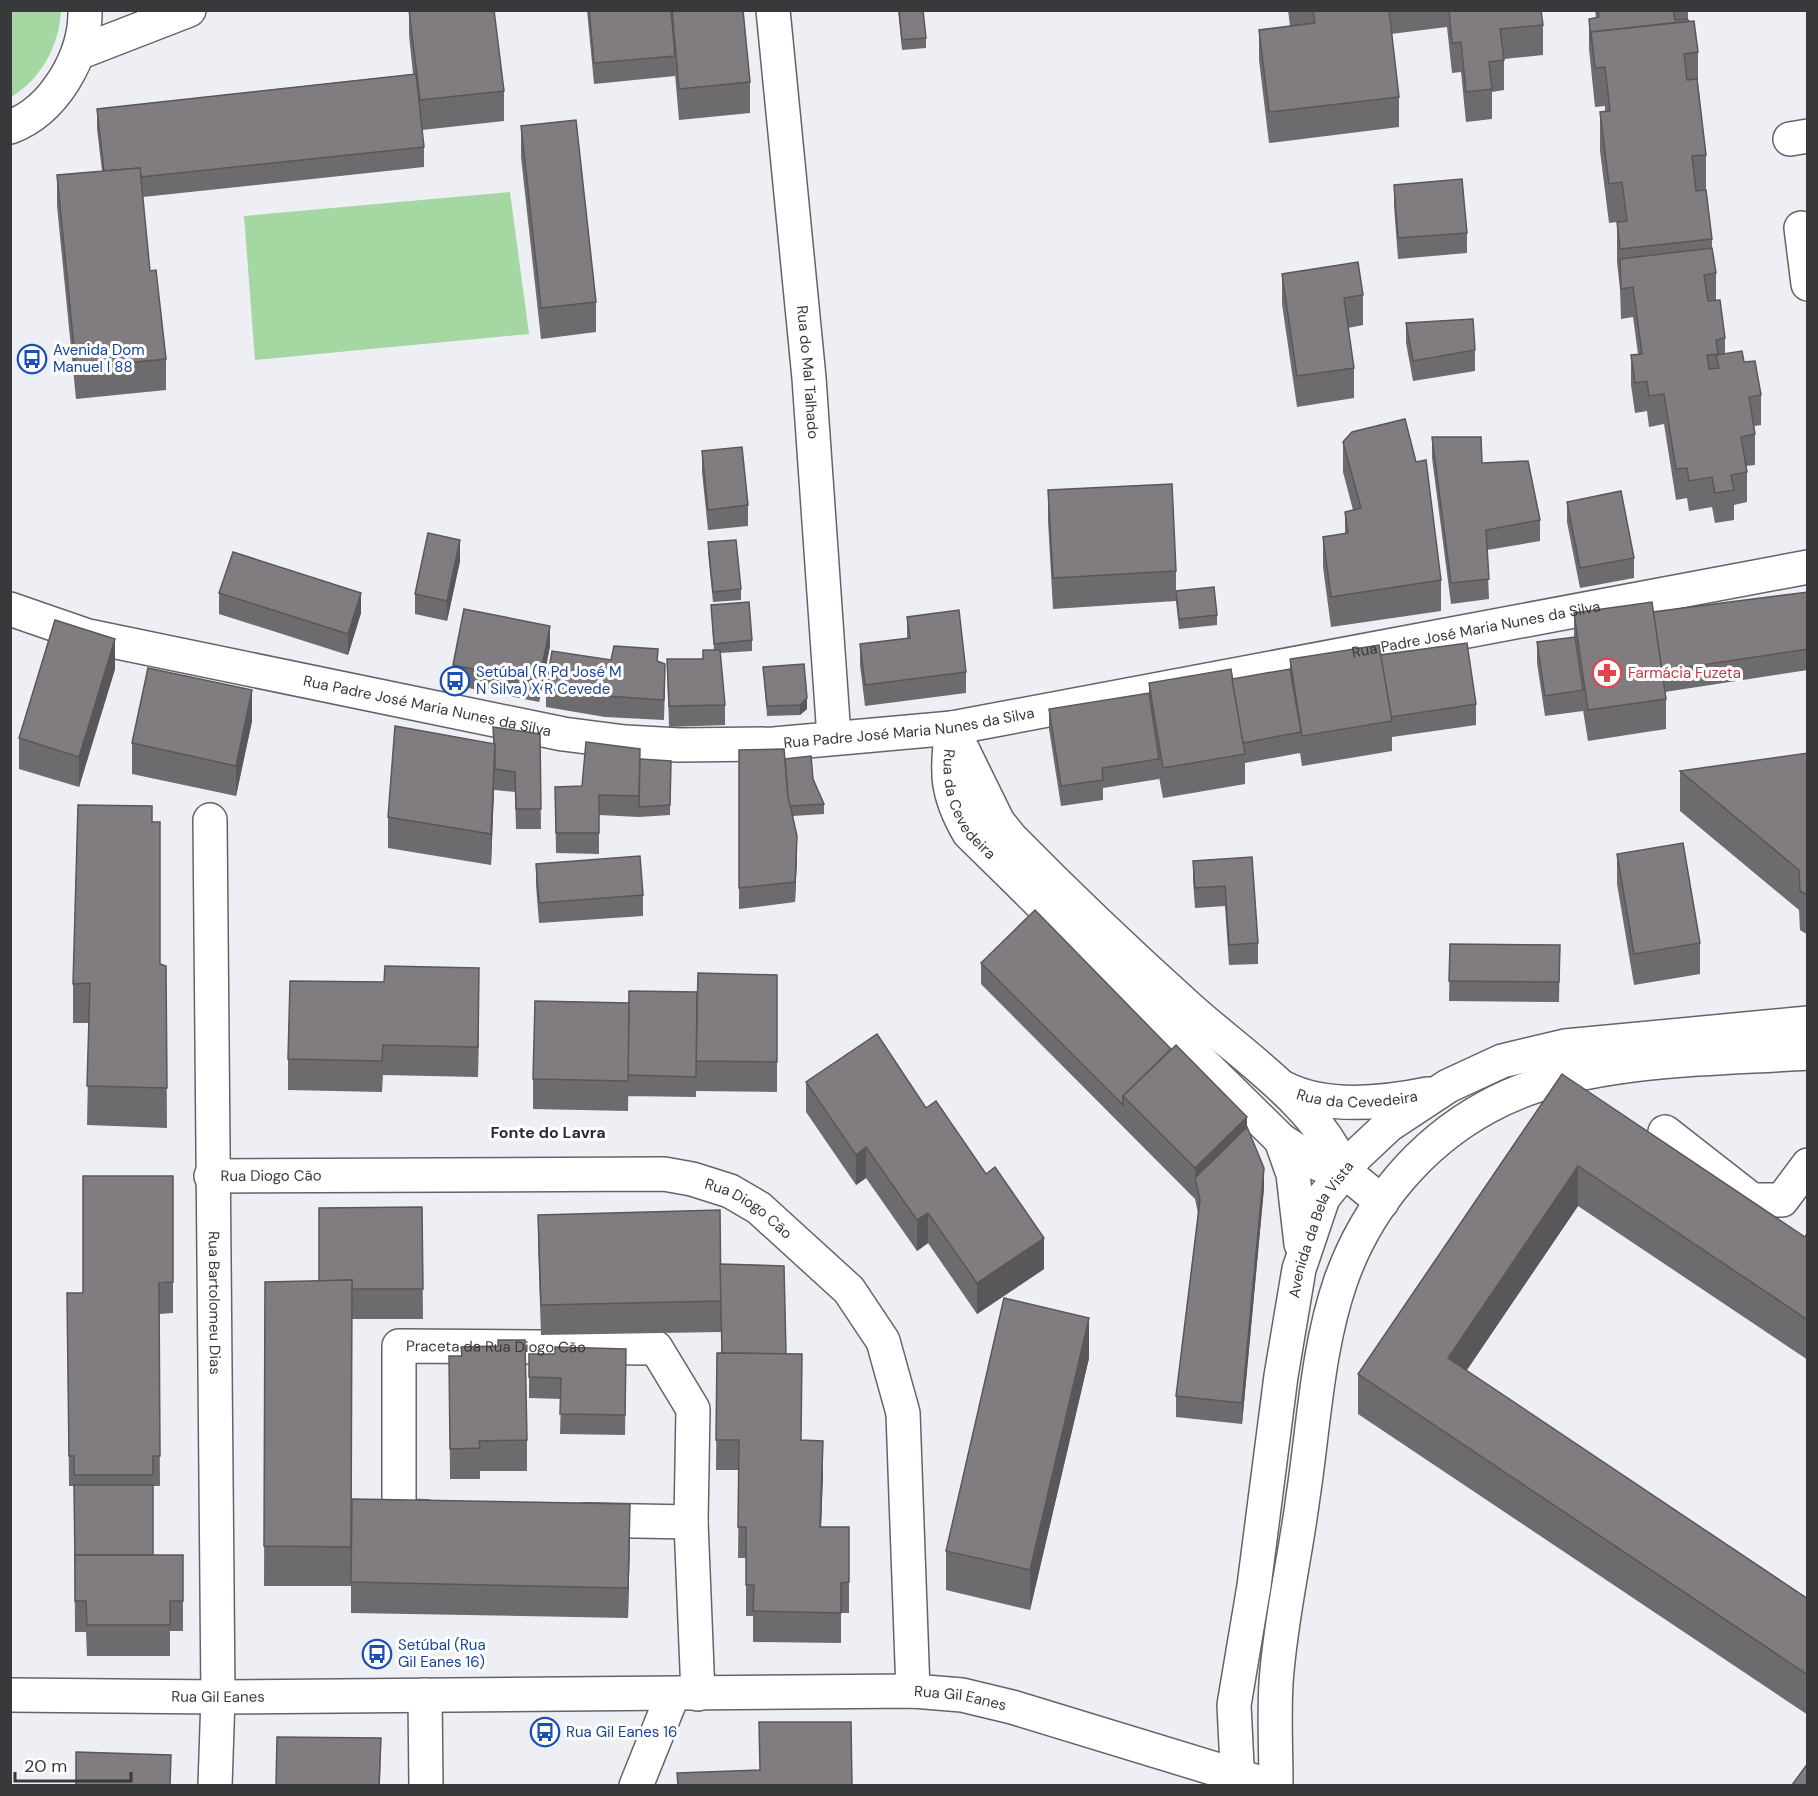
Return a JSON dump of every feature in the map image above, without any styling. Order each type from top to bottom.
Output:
[{"type":"street","points":[[10,152],[65,78],[78,53],[85,10]]},
{"type":"street","points":[[78,53],[189,10]]},
{"type":"street","name":"Rua do Mal Talhado","points":[[773,10],[809,378],[834,737]]},
{"type":"street","points":[[10,127],[48,100]]},
{"type":"street","points":[[1801,228],[1808,284]]},
{"type":"street","name":"Rua Padre José Maria Nunes da Silva","points":[[10,609],[88,636],[563,734],[625,742],[679,745],[774,744],[952,728],[1808,567]]},
{"type":"street","name":"Rua da Cevedeira","points":[[952,728],[998,822],[1011,838],[1188,1007],[1277,1084],[1310,1116],[1336,1150],[1344,1170]]},
{"type":"street","name":"Rua da Cevedeira","points":[[952,728],[948,786],[955,809],[969,833],[1281,1140],[1318,1164],[1344,1170]]},
{"type":"street","name":"Rua Bartolomeu Dias","points":[[210,820],[211,1176],[218,1697],[215,1785]]},
{"type":"street","name":"Avenida da Bela Vista","points":[[1238,1780],[1234,1705],[1254,1586],[1281,1376],[1302,1258],[1323,1198],[1344,1170],[1389,1125],[1439,1092],[1502,1061],[1565,1046],[1808,1023]]},
{"type":"street","points":[[1276,1785],[1276,1683],[1319,1372],[1341,1281],[1367,1226],[1382,1202],[1425,1151],[1451,1129],[1488,1106],[1531,1088],[1569,1076],[1608,1069],[1808,1053]]},
{"type":"street","name":"Rua da Cevedeira","points":[[1277,1084],[1294,1094],[1351,1101],[1388,1100],[1439,1092]]},
{"type":"street","points":[[1665,1132],[1752,1200],[1782,1200],[1808,1165]]},
{"type":"street","name":"Rua da Cevedeira","points":[[1281,1140],[1295,1187],[1301,1224],[1302,1258]]},
{"type":"street","points":[[1344,1170],[1382,1202]]},
{"type":"street","name":"Rua Diogo Cão","points":[[211,1176],[664,1174],[692,1179],[730,1191],[759,1208],[849,1290],[883,1341],[903,1413],[913,1691]]},
{"type":"street","name":"Praceta da Rua Diogo Cão","points":[[457,1518],[399,1516],[399,1346],[656,1348],[693,1409],[686,1694]]},
{"type":"street","points":[[551,1519],[691,1522]]},
{"type":"street","name":"Rua Gil Eanes","points":[[10,1695],[218,1697],[913,1691],[962,1695],[1012,1707],[1238,1780],[1271,1785]]},
{"type":"street","points":[[636,1785],[686,1694]]},
{"type":"street","points":[[425,1695],[426,1785]]},
{"type":"green space","points":[[10,11],[61,11],[57,37],[46,60],[31,81],[11,97]]},
{"type":"green space","points":[[510,192],[529,334],[255,360],[244,216]]},
{"type":"building","points":[[409,10],[494,10],[504,91],[420,100]]},
{"type":"building","points":[[589,10],[671,10],[675,56],[594,63]]},
{"type":"building","points":[[672,10],[743,10],[750,82],[679,89]]},
{"type":"building","points":[[899,10],[923,10],[926,38],[902,40]]},
{"type":"building","points":[[1313,10],[1389,10],[1399,97],[1269,112],[1259,30],[1315,23]]},
{"type":"building","points":[[1449,10],[1541,10],[1543,25],[1500,29],[1504,60],[1489,62],[1492,89],[1466,92],[1461,42],[1452,43]]},
{"type":"building","points":[[1598,10],[1673,10],[1675,20],[1687,19],[1689,21],[1591,32],[1591,41],[1589,19],[1599,17]]},
{"type":"building","points":[[1694,21],[1698,52],[1684,54],[1687,80],[1697,79],[1706,155],[1692,156],[1696,191],[1706,190],[1712,239],[1620,249],[1617,222],[1627,221],[1622,182],[1609,184],[1600,112],[1610,111],[1605,67],[1595,68],[1591,32]]},
{"type":"building","points":[[416,74],[424,147],[141,177],[140,168],[104,171],[97,109]]},
{"type":"building","points":[[576,120],[596,302],[541,308],[521,126]]},
{"type":"building","points":[[140,168],[150,271],[156,270],[166,359],[76,368],[57,175]]},
{"type":"building","points":[[1462,179],[1467,233],[1398,238],[1394,185]]},
{"type":"building","points":[[1712,248],[1716,273],[1704,275],[1708,301],[1720,300],[1725,338],[1716,340],[1718,354],[1707,355],[1709,369],[1719,368],[1716,355],[1742,351],[1744,362],[1755,361],[1761,395],[1749,397],[1755,434],[1741,437],[1747,472],[1731,475],[1734,490],[1715,493],[1712,477],[1689,481],[1687,468],[1676,469],[1664,394],[1649,396],[1647,381],[1635,383],[1631,355],[1642,354],[1633,287],[1621,289],[1620,259]]},
{"type":"building","points":[[1358,262],[1363,295],[1344,298],[1354,368],[1297,376],[1282,274]]},
{"type":"building","points":[[1473,319],[1475,350],[1413,361],[1406,323]]},
{"type":"building","points":[[1405,419],[1416,462],[1426,460],[1441,580],[1331,597],[1323,537],[1348,533],[1345,512],[1361,508],[1343,442],[1352,432]]},
{"type":"building","points":[[1432,437],[1481,437],[1482,463],[1528,461],[1540,520],[1486,530],[1489,579],[1451,583]]},
{"type":"building","points":[[742,447],[748,505],[708,510],[702,451]]},
{"type":"building","points":[[1172,484],[1176,571],[1053,578],[1048,490]]},
{"type":"building","points":[[1621,491],[1634,558],[1580,568],[1567,502]]},
{"type":"building","points":[[428,533],[460,540],[447,601],[415,594]]},
{"type":"building","points":[[736,540],[741,589],[713,592],[708,542]]},
{"type":"building","points":[[233,552],[361,593],[348,634],[219,593]]},
{"type":"building","points":[[1214,587],[1217,615],[1179,619],[1176,591]]},
{"type":"building","points":[[1808,592],[1808,649],[1662,671],[1653,612]]},
{"type":"building","points":[[749,602],[752,640],[714,644],[711,605]]},
{"type":"building","points":[[1652,602],[1666,699],[1588,710],[1574,613]]},
{"type":"building","points":[[464,609],[550,626],[539,682],[453,665]]},
{"type":"building","points":[[959,610],[966,672],[865,685],[860,644],[910,638],[907,617]]},
{"type":"building","points":[[55,620],[115,639],[79,757],[19,738]]},
{"type":"building","points":[[1575,637],[1583,690],[1545,696],[1537,642]]},
{"type":"building","points":[[1467,643],[1476,704],[1391,717],[1380,655]]},
{"type":"building","points":[[1379,645],[1392,721],[1302,736],[1290,659]]},
{"type":"building","points":[[614,646],[658,649],[657,661],[665,664],[664,700],[605,696],[546,687],[552,651],[611,660]]},
{"type":"building","points":[[703,650],[720,650],[725,705],[669,706],[667,659],[703,659]]},
{"type":"building","points":[[804,664],[807,698],[800,705],[767,706],[763,667]]},
{"type":"building","points":[[148,668],[252,690],[236,766],[132,743]]},
{"type":"building","points":[[1231,669],[1245,754],[1163,768],[1149,683]]},
{"type":"building","points":[[1290,669],[1301,732],[1243,743],[1232,679]]},
{"type":"building","points":[[1149,693],[1159,759],[1102,768],[1103,780],[1061,786],[1049,709]]},
{"type":"building","points":[[395,726],[495,744],[491,834],[388,817]]},
{"type":"building","points":[[493,727],[540,734],[541,809],[516,809],[515,772],[495,769]]},
{"type":"building","points":[[586,742],[640,749],[639,796],[599,795],[599,833],[556,833],[555,787],[582,786]]},
{"type":"building","points":[[784,749],[788,796],[797,836],[795,882],[739,888],[739,750]]},
{"type":"building","points":[[1808,753],[1808,895],[1800,891],[1799,870],[1680,771]]},
{"type":"building","points":[[811,756],[813,779],[824,804],[790,806],[785,759]]},
{"type":"building","points":[[640,759],[671,761],[670,805],[639,807]]},
{"type":"building","points":[[78,805],[152,806],[152,822],[160,822],[160,964],[166,966],[167,1088],[87,1086],[90,983],[73,984]]},
{"type":"building","points":[[1683,843],[1700,943],[1634,954],[1617,854]]},
{"type":"building","points":[[640,856],[643,895],[539,903],[536,864]]},
{"type":"building","points":[[1252,857],[1258,943],[1229,945],[1225,886],[1195,888],[1193,861]]},
{"type":"building","points":[[1035,910],[1171,1049],[1123,1096],[1123,1105],[981,963]]},
{"type":"building","points":[[1450,944],[1560,945],[1559,982],[1449,981]]},
{"type":"building","points":[[385,966],[479,968],[478,1047],[383,1045],[382,1061],[288,1059],[290,981],[384,982]]},
{"type":"building","points":[[698,973],[777,975],[777,1062],[696,1061]]},
{"type":"building","points":[[629,991],[697,992],[696,1077],[628,1075]]},
{"type":"building","points":[[535,1001],[629,1003],[628,1081],[533,1079]]},
{"type":"building","points":[[877,1034],[926,1108],[936,1101],[986,1174],[995,1167],[1044,1238],[977,1283],[928,1213],[917,1220],[866,1147],[856,1155],[806,1082]]},
{"type":"building","points":[[1176,1045],[1247,1117],[1195,1168],[1123,1096]]},
{"type":"building","points":[[1562,1074],[1805,1237],[1808,1232],[1808,1320],[1578,1166],[1448,1358],[1808,1599],[1808,1675],[1358,1374]]},
{"type":"building","points":[[1247,1127],[1264,1168],[1242,1403],[1176,1396],[1200,1200],[1195,1178]]},
{"type":"building","points":[[83,1176],[173,1176],[173,1282],[159,1283],[160,1456],[153,1456],[153,1475],[74,1475],[74,1456],[69,1456],[67,1293],[83,1293]]},
{"type":"building","points":[[422,1207],[423,1289],[352,1289],[352,1280],[319,1281],[319,1208]]},
{"type":"building","points":[[720,1210],[721,1301],[541,1305],[538,1215]]},
{"type":"building","points":[[720,1264],[784,1266],[786,1354],[722,1353]]},
{"type":"building","points":[[352,1280],[351,1547],[264,1546],[265,1282]]},
{"type":"building","points":[[1004,1298],[1089,1318],[1030,1570],[946,1551]]},
{"type":"building","points":[[498,1340],[525,1340],[527,1440],[479,1441],[480,1448],[450,1449],[449,1356],[462,1356],[461,1347],[498,1346]]},
{"type":"building","points":[[555,1347],[626,1349],[625,1415],[560,1414],[561,1378],[529,1377],[529,1354],[555,1354]]},
{"type":"building","points":[[717,1353],[802,1354],[801,1440],[823,1441],[820,1527],[849,1527],[849,1582],[841,1583],[841,1613],[753,1611],[754,1585],[746,1585],[746,1527],[738,1527],[739,1440],[716,1440]]},
{"type":"building","points":[[74,1485],[153,1485],[153,1555],[75,1555],[75,1563]]},
{"type":"building","points":[[352,1499],[630,1504],[628,1588],[351,1582]]},
{"type":"building","points":[[75,1555],[183,1555],[183,1601],[170,1601],[170,1625],[87,1625],[86,1601],[75,1601]]},
{"type":"building","points":[[759,1722],[851,1722],[852,1785],[678,1785],[677,1773],[760,1770]]},
{"type":"building","points":[[277,1737],[381,1738],[379,1785],[276,1785]]},
{"type":"building","points":[[76,1752],[171,1755],[170,1785],[76,1785]]},
{"type":"building","points":[[1808,1763],[1808,1785],[1792,1785]]},
{"type":"place","name":"Avenida Dom Manuel I 88","points":[[32,359]]},
{"type":"place","name":"Farmácia Fuzeta","points":[[1607,673]]},
{"type":"place","name":"Setúbal (R Pd José M N Silva) X R Cevede","points":[[455,681]]},
{"type":"place","name":"Setúbal (Rua Gil Eanes 16)","points":[[377,1654]]},
{"type":"place","name":"Rua Gil Eanes 16","points":[[545,1732]]},
{"type":"district","name":"Fonte do Lavra","points":[[548,1132]]}]
